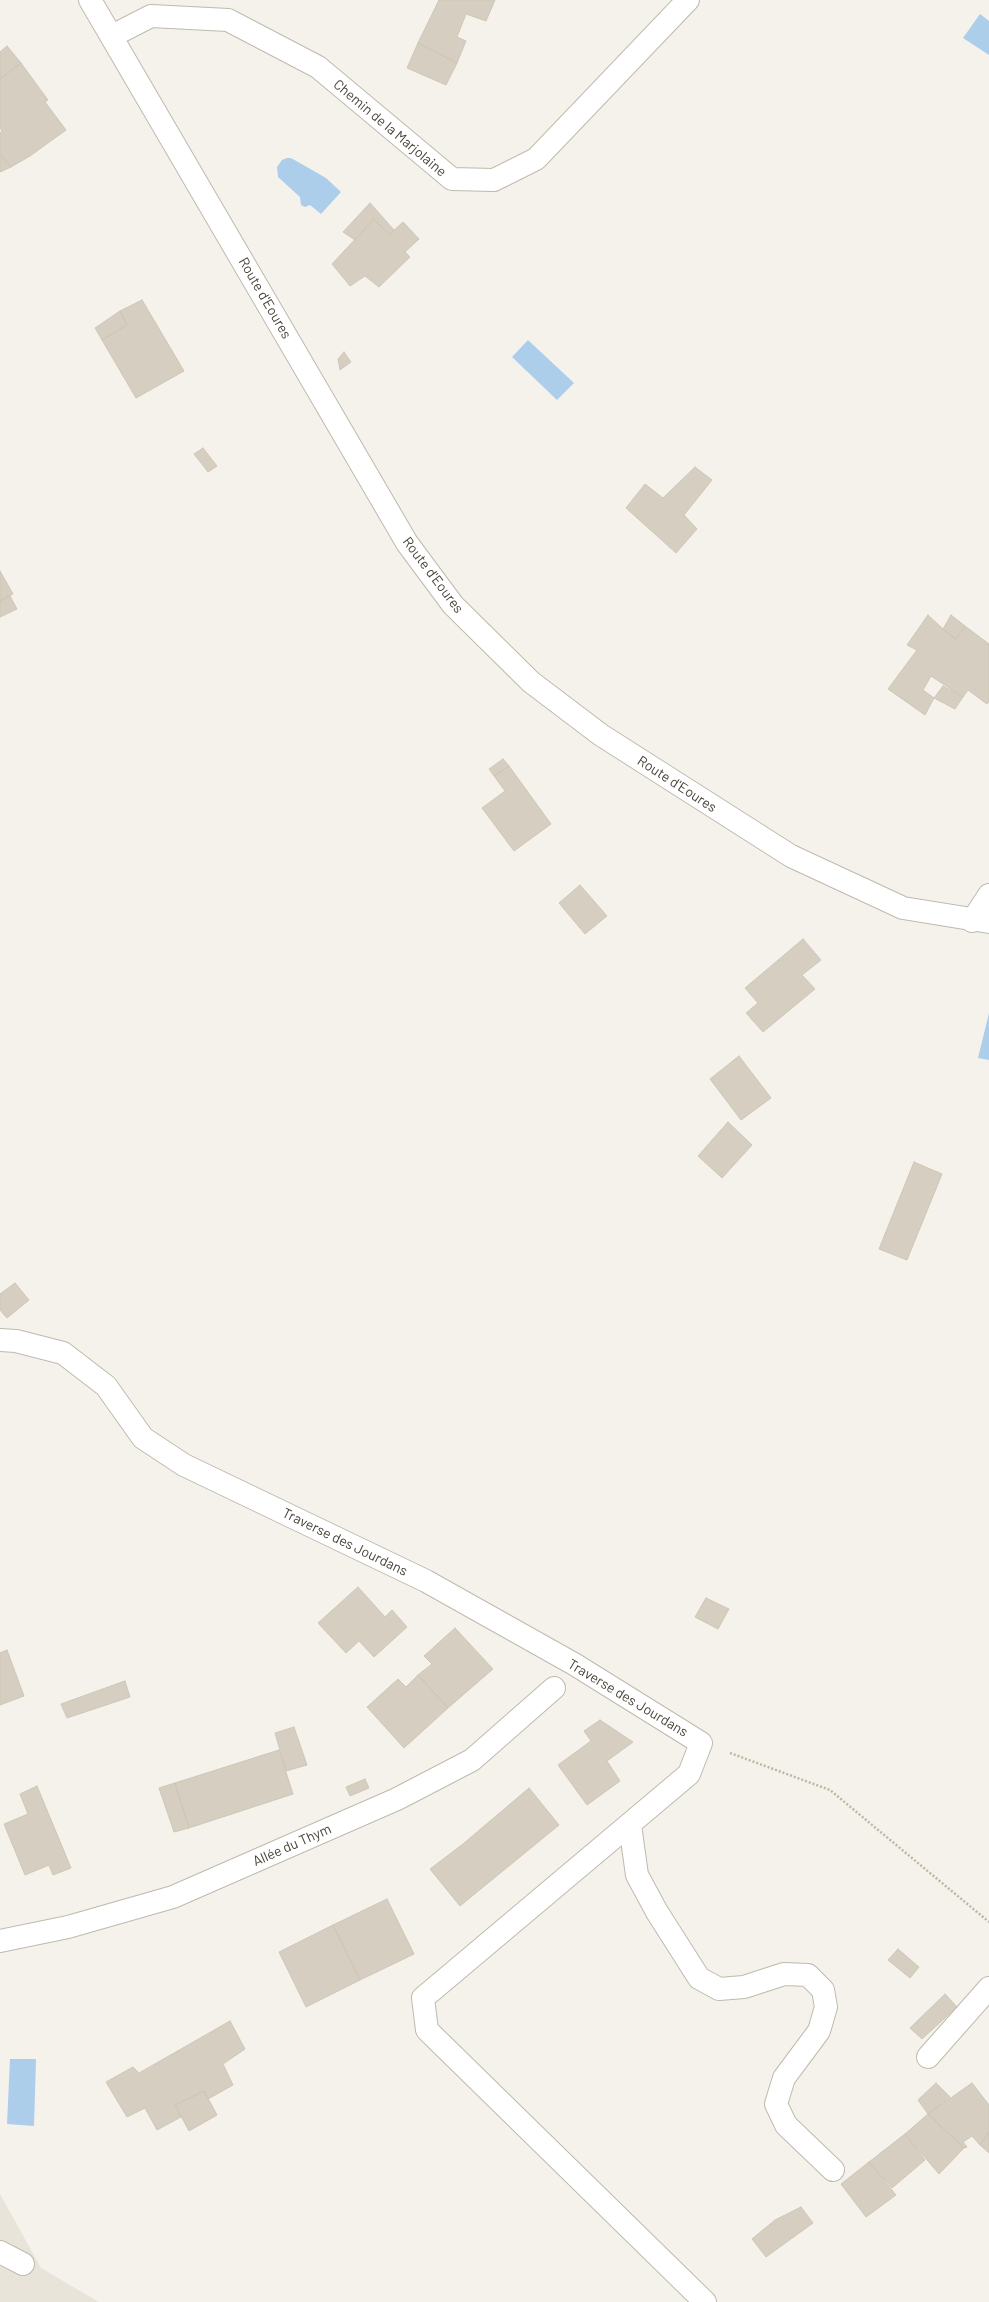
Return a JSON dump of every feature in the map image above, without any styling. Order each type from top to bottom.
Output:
[{"type":"street","name":"Route d'Eoures","points":[[90,0],[407,543],[453,605],[531,682],[601,735],[791,856],[904,908],[981,922]]},
{"type":"street","name":"Chemin de la Marjolaine","points":[[112,36],[151,16],[228,20],[318,67],[452,179],[494,180],[536,158],[688,0]]},
{"type":"street","points":[[981,922],[989,895]]},
{"type":"street","name":"Traverse des Jourdans","points":[[0,1340],[16,1341],[63,1353],[106,1386],[143,1438],[184,1465],[426,1581],[574,1664],[701,1742]]},
{"type":"street","name":"Allée du Thym","points":[[0,1941],[68,1928],[173,1897],[397,1799],[472,1760],[554,1688]]},
{"type":"street","points":[[701,1742],[689,1774],[423,1998],[427,2030],[705,2302]]},
{"type":"street","points":[[630,1825],[637,1875],[657,1912],[699,1978],[720,1990],[744,1987],[784,1974],[808,1976],[823,1990],[826,2007],[819,2031],[784,2078],[776,2104],[786,2125],[833,2170]]},
{"type":"street","points":[[928,2057],[989,1988]]},
{"type":"street","points":[[0,2252],[23,2264]]},
{"type":"path","points":[[701,1742],[830,1790],[989,1922]]},
{"type":"shaded area","points":[[0,2194],[41,2268],[99,2302],[0,2302]]},
{"type":"water","points":[[980,14],[989,21],[989,55],[963,38]]},
{"type":"water","points":[[291,158],[326,178],[341,192],[321,214],[310,205],[305,207],[301,205],[300,197],[278,177],[277,167],[282,160]]},
{"type":"water","points":[[528,340],[574,383],[557,400],[512,357]]},
{"type":"water","points":[[989,1013],[989,1060],[978,1058]]},
{"type":"water","points":[[10,2059],[36,2059],[34,2126],[7,2124]]},
{"type":"building","points":[[439,0],[495,0],[486,21],[466,14],[457,37],[466,41],[457,63],[418,43]]},
{"type":"building","points":[[418,43],[457,63],[446,85],[407,68]]},
{"type":"building","points":[[7,46],[21,63],[0,79],[0,52]]},
{"type":"building","points":[[21,63],[48,100],[45,102],[66,130],[30,156],[11,167],[0,154],[0,133],[2,131],[0,128],[0,79]]},
{"type":"building","points":[[0,154],[11,167],[0,172]]},
{"type":"building","points":[[370,203],[394,230],[389,235],[374,219],[355,240],[343,232]]},
{"type":"building","points":[[374,219],[389,235],[403,222],[419,239],[405,252],[410,257],[379,287],[365,276],[350,286],[332,264]]},
{"type":"building","points":[[142,300],[184,371],[136,398],[102,340],[127,325],[120,311]]},
{"type":"building","points":[[120,311],[127,325],[102,340],[95,328]]},
{"type":"building","points":[[344,352],[351,362],[340,370],[338,359]]},
{"type":"building","points":[[203,448],[217,466],[208,472],[194,454]]},
{"type":"building","points":[[695,467],[712,480],[684,515],[697,529],[676,553],[626,508],[645,484],[663,498]]},
{"type":"building","points":[[0,571],[13,594],[0,601]]},
{"type":"building","points":[[10,596],[17,609],[0,617],[0,601]]},
{"type":"building","points":[[928,615],[956,639],[965,626],[989,644],[989,701],[987,704],[968,690],[963,697],[931,676],[923,690],[934,698],[925,715],[888,689],[917,650],[907,645]]},
{"type":"building","points":[[951,615],[965,626],[956,639],[943,629]]},
{"type":"building","points":[[943,686],[963,697],[955,709],[934,698]]},
{"type":"building","points":[[503,759],[509,766],[494,776],[489,769]]},
{"type":"building","points":[[509,766],[551,824],[514,851],[482,808],[505,791],[494,776]]},
{"type":"building","points":[[580,885],[607,916],[585,934],[559,903]]},
{"type":"building","points":[[803,939],[821,960],[802,975],[815,989],[763,1032],[746,1013],[758,1003],[745,988]]},
{"type":"building","points":[[739,1056],[771,1098],[741,1120],[710,1079]]},
{"type":"building","points":[[728,1122],[752,1145],[722,1178],[698,1156]]},
{"type":"building","points":[[914,1162],[942,1174],[907,1260],[879,1249]]},
{"type":"building","points":[[15,1283],[29,1300],[7,1318],[0,1310],[0,1294]]},
{"type":"building","points":[[358,1587],[385,1617],[392,1610],[407,1627],[374,1657],[359,1641],[346,1653],[318,1623]]},
{"type":"building","points":[[706,1598],[729,1609],[718,1629],[695,1617]]},
{"type":"building","points":[[455,1628],[493,1669],[448,1708],[418,1675],[432,1664],[424,1656]]},
{"type":"building","points":[[7,1650],[24,1696],[0,1705],[0,1653]]},
{"type":"building","points":[[418,1675],[448,1708],[404,1748],[367,1707],[398,1679],[406,1687]]},
{"type":"building","points":[[125,1681],[130,1697],[67,1718],[61,1704]]},
{"type":"building","points":[[600,1720],[633,1742],[607,1761],[620,1781],[587,1805],[558,1765],[591,1741],[584,1731]]},
{"type":"building","points":[[294,1727],[307,1765],[286,1771],[275,1733]]},
{"type":"building","points":[[279,1750],[293,1794],[189,1828],[175,1783]]},
{"type":"building","points":[[365,1779],[369,1788],[350,1796],[346,1787]]},
{"type":"building","points":[[175,1783],[189,1828],[174,1832],[159,1788]]},
{"type":"building","points":[[37,1786],[71,1868],[53,1875],[49,1865],[25,1875],[4,1824],[28,1814],[20,1794]]},
{"type":"building","points":[[529,1788],[559,1825],[460,1906],[430,1869],[463,1844]]},
{"type":"building","points":[[387,1899],[414,1954],[360,1980],[333,1925]]},
{"type":"building","points":[[333,1925],[360,1980],[306,2007],[279,1952]]},
{"type":"building","points":[[898,1949],[919,1967],[910,1978],[888,1960]]},
{"type":"building","points":[[945,1994],[957,2007],[922,2039],[910,2028]]},
{"type":"building","points":[[230,2021],[245,2049],[223,2064],[233,2085],[208,2099],[204,2091],[175,2105],[181,2117],[157,2130],[145,2108],[127,2117],[106,2082],[133,2067],[139,2073]]},
{"type":"building","points":[[936,2083],[950,2097],[928,2114],[918,2100]]},
{"type":"building","points":[[972,2083],[989,2105],[989,2132],[980,2145],[972,2136],[963,2142],[967,2147],[964,2148],[928,2114]]},
{"type":"building","points":[[204,2091],[217,2115],[189,2131],[175,2105]]},
{"type":"building","points":[[928,2114],[964,2148],[939,2174],[905,2134]]},
{"type":"building","points":[[989,2132],[989,2153],[980,2145]]},
{"type":"building","points":[[905,2134],[925,2160],[892,2188],[869,2162]]},
{"type":"building","points":[[869,2162],[896,2195],[866,2217],[841,2184]]},
{"type":"building","points":[[801,2207],[813,2223],[766,2257],[752,2239],[775,2220]]}]
